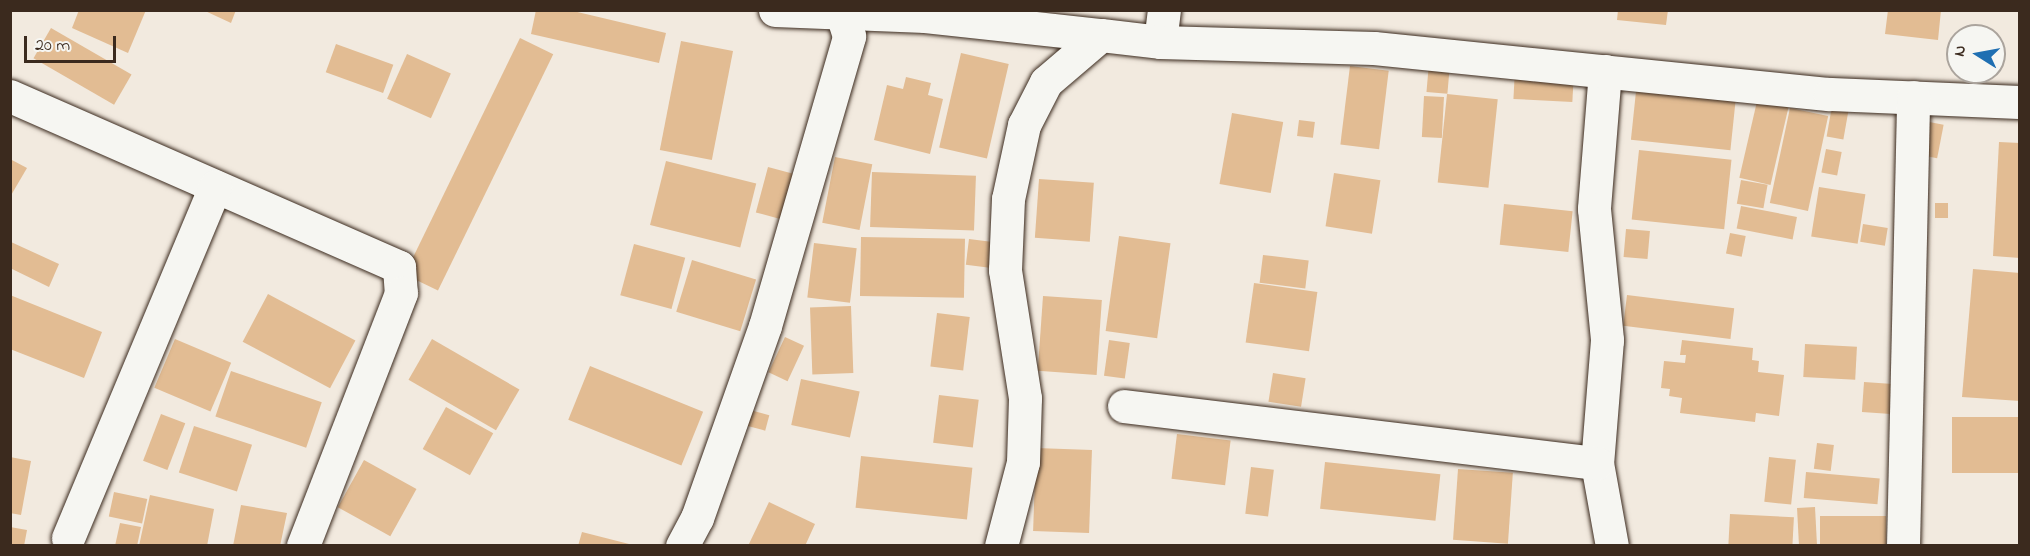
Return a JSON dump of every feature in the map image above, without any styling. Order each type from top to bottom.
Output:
[{"type":"street","points":[[775,10],[926,16],[1160,42],[1374,48],[1830,94],[2019,102]]},
{"type":"street","points":[[1160,42],[1164,10]]},
{"type":"street","points":[[682,546],[697,518],[765,326],[849,36],[842,14]]},
{"type":"street","points":[[1001,546],[1023,462],[1025,398],[1005,270],[1008,199],[1024,125],[1046,82],[1101,35]]},
{"type":"street","points":[[1605,71],[1594,209],[1607,340],[1597,463],[1612,546]]},
{"type":"street","points":[[10,96],[399,267],[400,293],[303,546]]},
{"type":"street","points":[[1903,546],[1913,97]]},
{"type":"street","points":[[68,538],[215,187]]},
{"type":"street","points":[[1124,406],[1597,463]]},
{"type":"building","points":[[79,10],[146,10],[128,53],[72,28]]},
{"type":"building","points":[[203,10],[236,10],[231,23]]},
{"type":"building","points":[[536,10],[569,10],[666,33],[659,63],[531,34]]},
{"type":"building","points":[[1618,10],[1668,10],[1666,25],[1617,20]]},
{"type":"building","points":[[1888,10],[1941,10],[1938,40],[1885,34]]},
{"type":"building","points":[[51,28],[132,74],[114,105],[34,58]]},
{"type":"building","points":[[520,38],[553,54],[438,291],[405,274]]},
{"type":"building","points":[[681,41],[733,51],[712,160],[660,150]]},
{"type":"building","points":[[336,44],[393,65],[383,93],[326,72]]},
{"type":"building","points":[[961,53],[1009,64],[987,159],[939,148]]},
{"type":"building","points":[[407,54],[451,74],[431,118],[387,99]]},
{"type":"building","points":[[1429,63],[1450,65],[1447,94],[1426,92]]},
{"type":"building","points":[[1350,66],[1389,71],[1379,149],[1340,144]]},
{"type":"building","points":[[1515,69],[1574,72],[1572,102],[1513,99]]},
{"type":"building","points":[[906,77],[931,83],[928,95],[943,99],[930,154],[874,140],[887,85],[903,89]]},
{"type":"building","points":[[1637,82],[1736,92],[1730,150],[1631,140]]},
{"type":"building","points":[[1447,94],[1498,99],[1488,188],[1438,183]]},
{"type":"building","points":[[1424,96],[1444,97],[1442,138],[1422,137]]},
{"type":"building","points":[[1758,97],[1789,104],[1771,185],[1739,178]]},
{"type":"building","points":[[1832,106],[1849,109],[1843,139],[1827,137]]},
{"type":"building","points":[[1790,108],[1828,116],[1808,211],[1770,203]]},
{"type":"building","points":[[1232,113],[1283,122],[1271,193],[1219,184]]},
{"type":"building","points":[[1299,120],[1315,122],[1313,138],[1297,136]]},
{"type":"building","points":[[1924,121],[1944,125],[1937,158],[1918,154]]},
{"type":"building","points":[[1999,142],[2020,143],[2020,258],[1993,256]]},
{"type":"building","points":[[1826,149],[1842,152],[1837,176],[1821,173]]},
{"type":"building","points":[[1639,150],[1731,160],[1724,229],[1632,220]]},
{"type":"building","points":[[835,157],[872,164],[860,230],[822,223]]},
{"type":"building","points":[[10,159],[27,168],[10,197]]},
{"type":"building","points":[[666,161],[756,183],[740,248],[650,225]]},
{"type":"building","points":[[768,167],[795,174],[783,220],[756,212]]},
{"type":"building","points":[[872,172],[976,176],[974,231],[870,227]]},
{"type":"building","points":[[1334,173],[1380,180],[1372,234],[1326,226]]},
{"type":"building","points":[[1039,179],[1094,183],[1090,242],[1035,238]]},
{"type":"building","points":[[1741,180],[1768,185],[1763,208],[1737,204]]},
{"type":"building","points":[[1819,187],[1865,194],[1858,244],[1811,236]]},
{"type":"building","points":[[1935,203],[1948,203],[1948,218],[1935,218]]},
{"type":"building","points":[[1504,204],[1573,211],[1568,252],[1500,245]]},
{"type":"building","points":[[1741,206],[1797,217],[1793,239],[1737,229]]},
{"type":"building","points":[[1863,224],[1888,228],[1885,246],[1860,242]]},
{"type":"building","points":[[1626,229],[1650,231],[1647,259],[1624,257]]},
{"type":"building","points":[[1730,233],[1746,236],[1742,257],[1726,254]]},
{"type":"building","points":[[1119,236],[1170,243],[1157,338],[1106,331]]},
{"type":"building","points":[[861,237],[965,239],[964,298],[860,296]]},
{"type":"building","points":[[969,239],[993,242],[990,268],[966,265]]},
{"type":"building","points":[[11,242],[59,264],[49,287],[10,268]]},
{"type":"building","points":[[814,243],[857,248],[850,303],[807,298]]},
{"type":"building","points":[[634,244],[685,258],[671,309],[620,295]]},
{"type":"building","points":[[1263,255],[1309,261],[1305,288],[1260,283]]},
{"type":"building","points":[[692,260],[756,280],[740,331],[676,312]]},
{"type":"building","points":[[1973,269],[2020,273],[2020,401],[1962,397]]},
{"type":"building","points":[[1254,283],[1317,292],[1309,351],[1246,342]]},
{"type":"building","points":[[268,294],[355,340],[330,388],[243,342]]},
{"type":"building","points":[[10,295],[102,332],[84,378],[10,349]]},
{"type":"building","points":[[1627,295],[1734,308],[1730,339],[1623,326]]},
{"type":"building","points":[[1043,296],[1102,300],[1097,375],[1038,371]]},
{"type":"building","points":[[851,306],[853,373],[812,374],[810,307]]},
{"type":"building","points":[[937,313],[970,317],[963,371],[930,367]]},
{"type":"building","points":[[785,337],[804,346],[788,381],[769,372]]},
{"type":"building","points":[[175,339],[231,363],[210,412],[154,388]]},
{"type":"building","points":[[432,339],[519,390],[496,430],[408,380]]},
{"type":"building","points":[[1109,340],[1130,343],[1125,379],[1104,376]]},
{"type":"building","points":[[1682,340],[1753,348],[1752,360],[1759,361],[1758,372],[1784,375],[1779,416],[1756,413],[1755,422],[1680,413],[1682,398],[1669,396],[1670,389],[1661,388],[1664,361],[1685,363],[1686,355],[1680,355]]},
{"type":"building","points":[[1805,344],[1857,347],[1855,380],[1803,377]]},
{"type":"building","points":[[590,366],[703,412],[681,465],[568,420]]},
{"type":"building","points":[[231,371],[322,402],[306,448],[215,416]]},
{"type":"building","points":[[1273,373],[1306,378],[1301,407],[1268,402]]},
{"type":"building","points":[[801,379],[860,391],[850,437],[791,425]]},
{"type":"building","points":[[1864,382],[1893,384],[1891,414],[1862,412]]},
{"type":"building","points":[[939,395],[979,400],[973,448],[933,443]]},
{"type":"building","points":[[446,407],[493,433],[470,475],[423,449]]},
{"type":"building","points":[[750,410],[769,415],[765,431],[746,425]]},
{"type":"building","points":[[161,414],[185,423],[167,470],[143,461]]},
{"type":"building","points":[[1952,417],[2020,417],[2020,473],[1952,473]]},
{"type":"building","points":[[194,426],[252,445],[237,491],[179,473]]},
{"type":"building","points":[[1177,434],[1231,441],[1225,485],[1172,479]]},
{"type":"building","points":[[1817,443],[1834,445],[1831,471],[1814,469]]},
{"type":"building","points":[[1036,448],[1092,450],[1089,533],[1033,531]]},
{"type":"building","points":[[861,456],[972,468],[967,519],[856,508]]},
{"type":"building","points":[[10,457],[31,461],[21,515],[10,513]]},
{"type":"building","points":[[1769,457],[1796,460],[1791,505],[1764,502]]},
{"type":"building","points":[[364,460],[416,489],[390,536],[338,507]]},
{"type":"building","points":[[1325,462],[1440,474],[1435,521],[1320,509]]},
{"type":"building","points":[[1251,467],[1274,470],[1268,516],[1245,514]]},
{"type":"building","points":[[1458,469],[1513,473],[1508,544],[1453,540]]},
{"type":"building","points":[[1806,472],[1880,478],[1877,504],[1804,498]]},
{"type":"building","points":[[114,492],[147,499],[142,524],[109,516]]},
{"type":"building","points":[[150,495],[214,509],[207,546],[139,546]]},
{"type":"building","points":[[769,502],[815,524],[805,546],[748,546]]},
{"type":"building","points":[[241,505],[287,513],[280,546],[233,546]]},
{"type":"building","points":[[1815,507],[1817,546],[1799,546],[1797,508]]},
{"type":"building","points":[[1730,514],[1794,517],[1792,546],[1728,546]]},
{"type":"building","points":[[1820,516],[1886,516],[1886,546],[1820,546]]},
{"type":"building","points":[[120,523],[141,527],[137,546],[115,546]]},
{"type":"building","points":[[10,527],[27,530],[24,546],[10,546]]},
{"type":"building","points":[[582,532],[633,545],[633,546],[578,546]]}]
